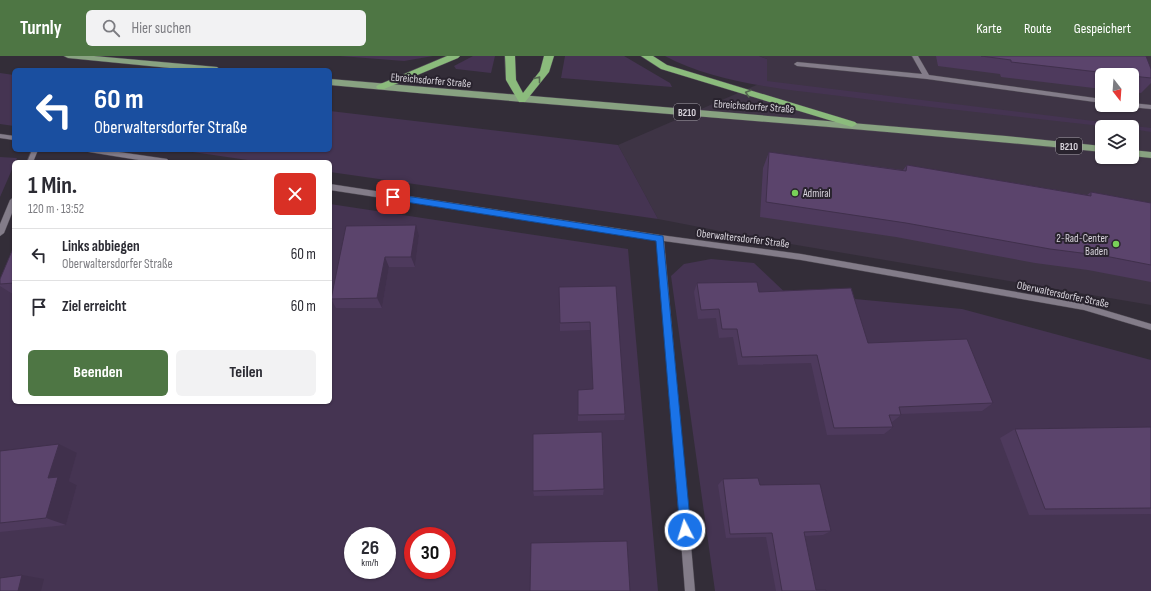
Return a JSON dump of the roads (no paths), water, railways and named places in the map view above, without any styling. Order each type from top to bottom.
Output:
[{"type":"highway","points":[[381,87],[456,56]]},
{"type":"highway","points":[[510,56],[511,80],[522,100],[544,72],[549,56]]},
{"type":"highway","points":[[646,56],[664,67],[852,124]]},
{"type":"main road","points":[[68,56],[199,68]]},
{"type":"main road","name":"B210","points":[[332,82],[381,87]]},
{"type":"main road","name":"Ebreichsdorfer Straße","points":[[381,87],[522,100],[852,124],[1095,148]]},
{"type":"main road","points":[[1139,154],[1151,155]]},
{"type":"street","points":[[915,56],[927,77]]},
{"type":"street","points":[[797,64],[927,77],[1095,100]]},
{"type":"street","points":[[1139,106],[1151,107]]},
{"type":"street","points":[[0,136],[12,138]]},
{"type":"street","points":[[102,152],[154,160]]},
{"type":"street","name":"Oberwaltersdorfer Straße","points":[[332,187],[660,238],[801,257],[1084,307],[1151,327]]},
{"type":"street","points":[[0,233],[12,205]]},
{"type":"street","points":[[660,238],[690,591]]},
{"type":"place","name":"Admiral","points":[[795,193]]},
{"type":"place","name":"2-Rad-Center Baden","points":[[1116,244]]}]
